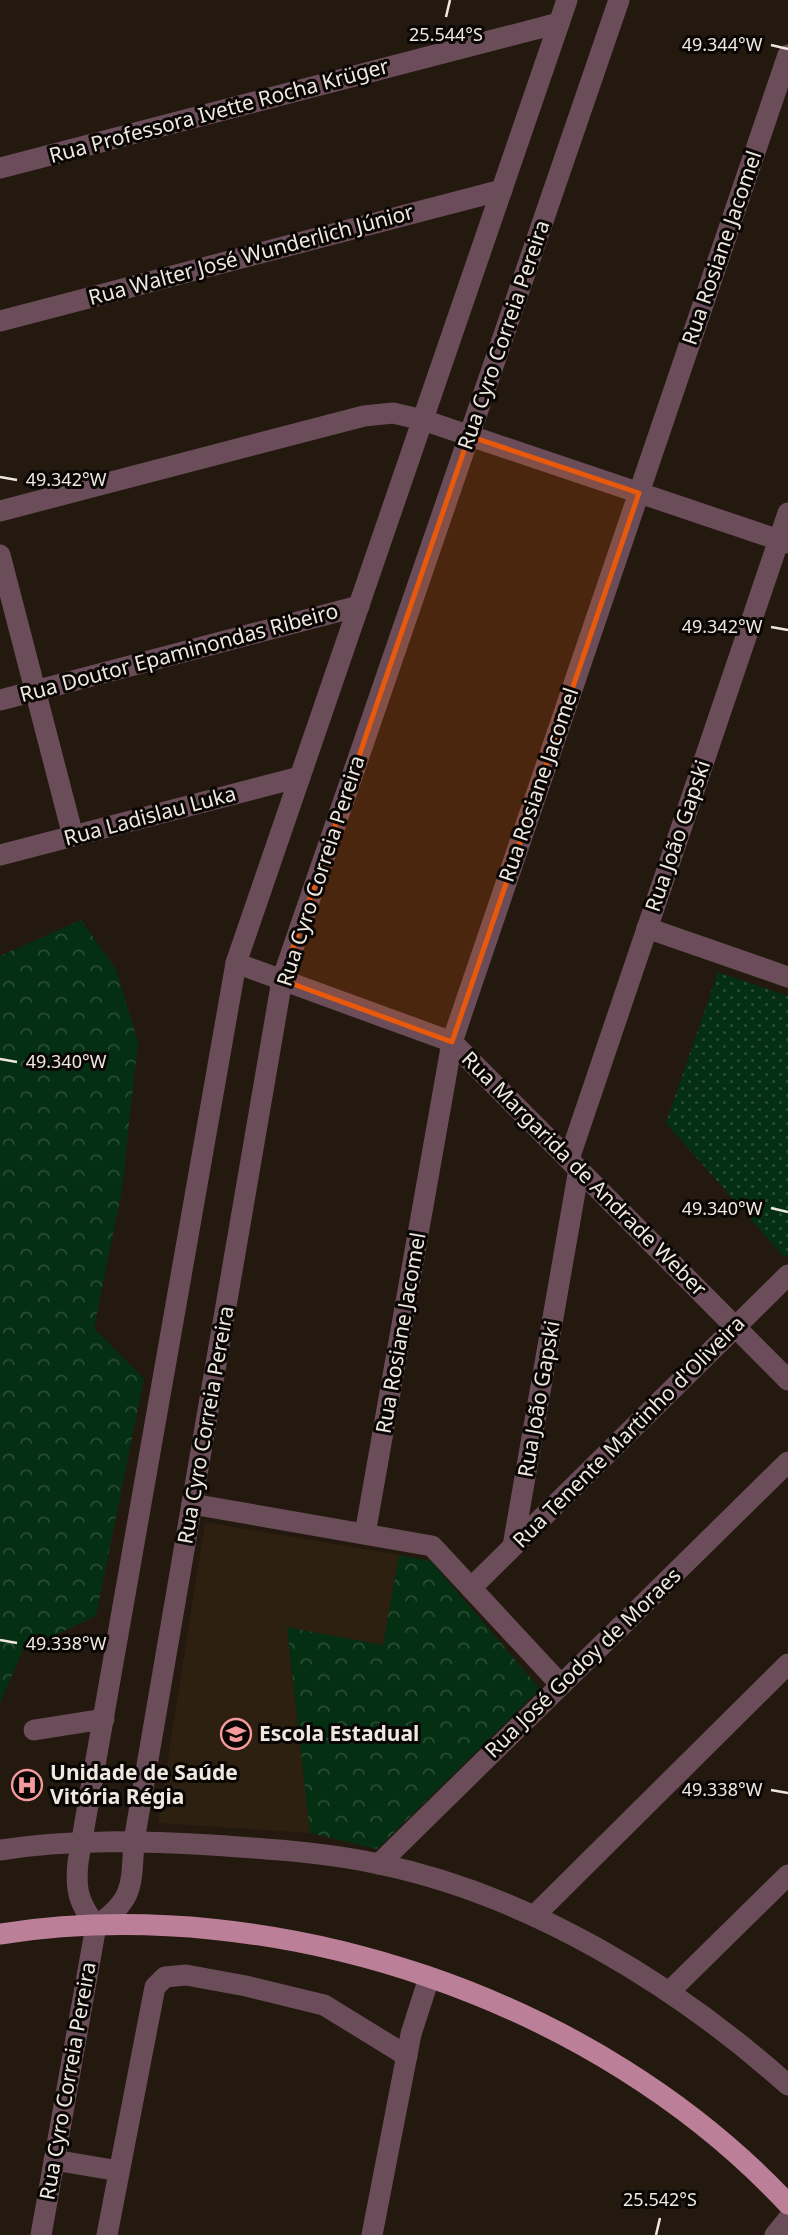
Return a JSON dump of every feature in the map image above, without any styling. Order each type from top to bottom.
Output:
[{"type":"main road","points":[[0,1934],[96,1926],[181,1928],[255,1935],[347,1953],[429,1978],[526,2016],[611,2062],[697,2120],[734,2151],[788,2204]]},
{"type":"street","points":[[96,1926],[78,1897],[76,1880],[236,963],[567,0]]},
{"type":"street","name":"Rua Cyro Correia Pereira","points":[[41,2235],[96,1926],[115,1914],[125,1901],[131,1883],[134,1841],[282,980],[619,0]]},
{"type":"street","name":"Rua Professora Ivette Rocha Krüger","points":[[0,168],[559,23]]},
{"type":"street","name":"Rua Rosiane Jacomel","points":[[365,1534],[452,1042],[788,55]]},
{"type":"street","name":"Rua Walter José Wunderlich Júnior","points":[[0,321],[502,190]]},
{"type":"street","points":[[0,511],[364,416],[393,414],[423,420],[783,542]]},
{"type":"street","name":"Rua João Gapski","points":[[513,1546],[574,1164],[647,928],[783,542],[788,513]]},
{"type":"street","points":[[0,555],[73,836]]},
{"type":"street","name":"Rua Doutor Epaminondas Ribeiro","points":[[0,700],[359,606]]},
{"type":"street","name":"Rua Ladislau Luka","points":[[0,855],[300,777]]},
{"type":"street","points":[[647,928],[787,972]]},
{"type":"street","name":"Rua Margarida de Andrade Weber","points":[[236,963],[452,1042],[788,1380]]},
{"type":"street","name":"Rua Tenente Martinho d'Oliveira","points":[[471,1588],[788,1275]]},
{"type":"street","name":"Rua José Godoy de Moraes","points":[[379,1864],[788,1462]]},
{"type":"street","points":[[192,1504],[432,1546],[561,1685]]},
{"type":"street","points":[[534,1916],[788,1664]]},
{"type":"street","points":[[34,1730],[104,1719]]},
{"type":"street","points":[[0,1850],[82,1842],[134,1841],[292,1851],[379,1864],[450,1884],[534,1916],[669,1992],[707,2018],[788,2084]]},
{"type":"street","points":[[669,1992],[788,1875]]},
{"type":"street","points":[[107,2235],[155,1987],[165,1978],[186,1975],[324,2005],[407,2056]]},
{"type":"street","points":[[372,2235],[411,2034],[429,1978]]},
{"type":"street","points":[[54,2160],[120,2171]]},
{"type":"street","points":[[775,2235],[788,2219]]},
{"type":"highlighted area","points":[[469,436],[639,493],[452,1042],[282,980]]},
{"type":"shaded area","name":"Escola Estadual","points":[[205,1522],[399,1555],[383,1645],[287,1628],[310,1833],[158,1823]]},
{"type":"green space","points":[[81,920],[116,969],[138,1042],[122,1190],[94,1328],[144,1379],[96,1616],[23,1650],[0,1704],[0,956]]},
{"type":"green space","points":[[718,972],[788,996],[788,1254],[784,1257],[666,1123]]},
{"type":"green space","points":[[399,1555],[431,1561],[540,1689],[377,1849],[310,1833],[287,1627],[383,1645]]},
{"type":"place","name":"Escola Estadual","points":[[236,1734]]},
{"type":"place","name":"Unidade de Saúde Vitória Régia","points":[[27,1785]]}]
